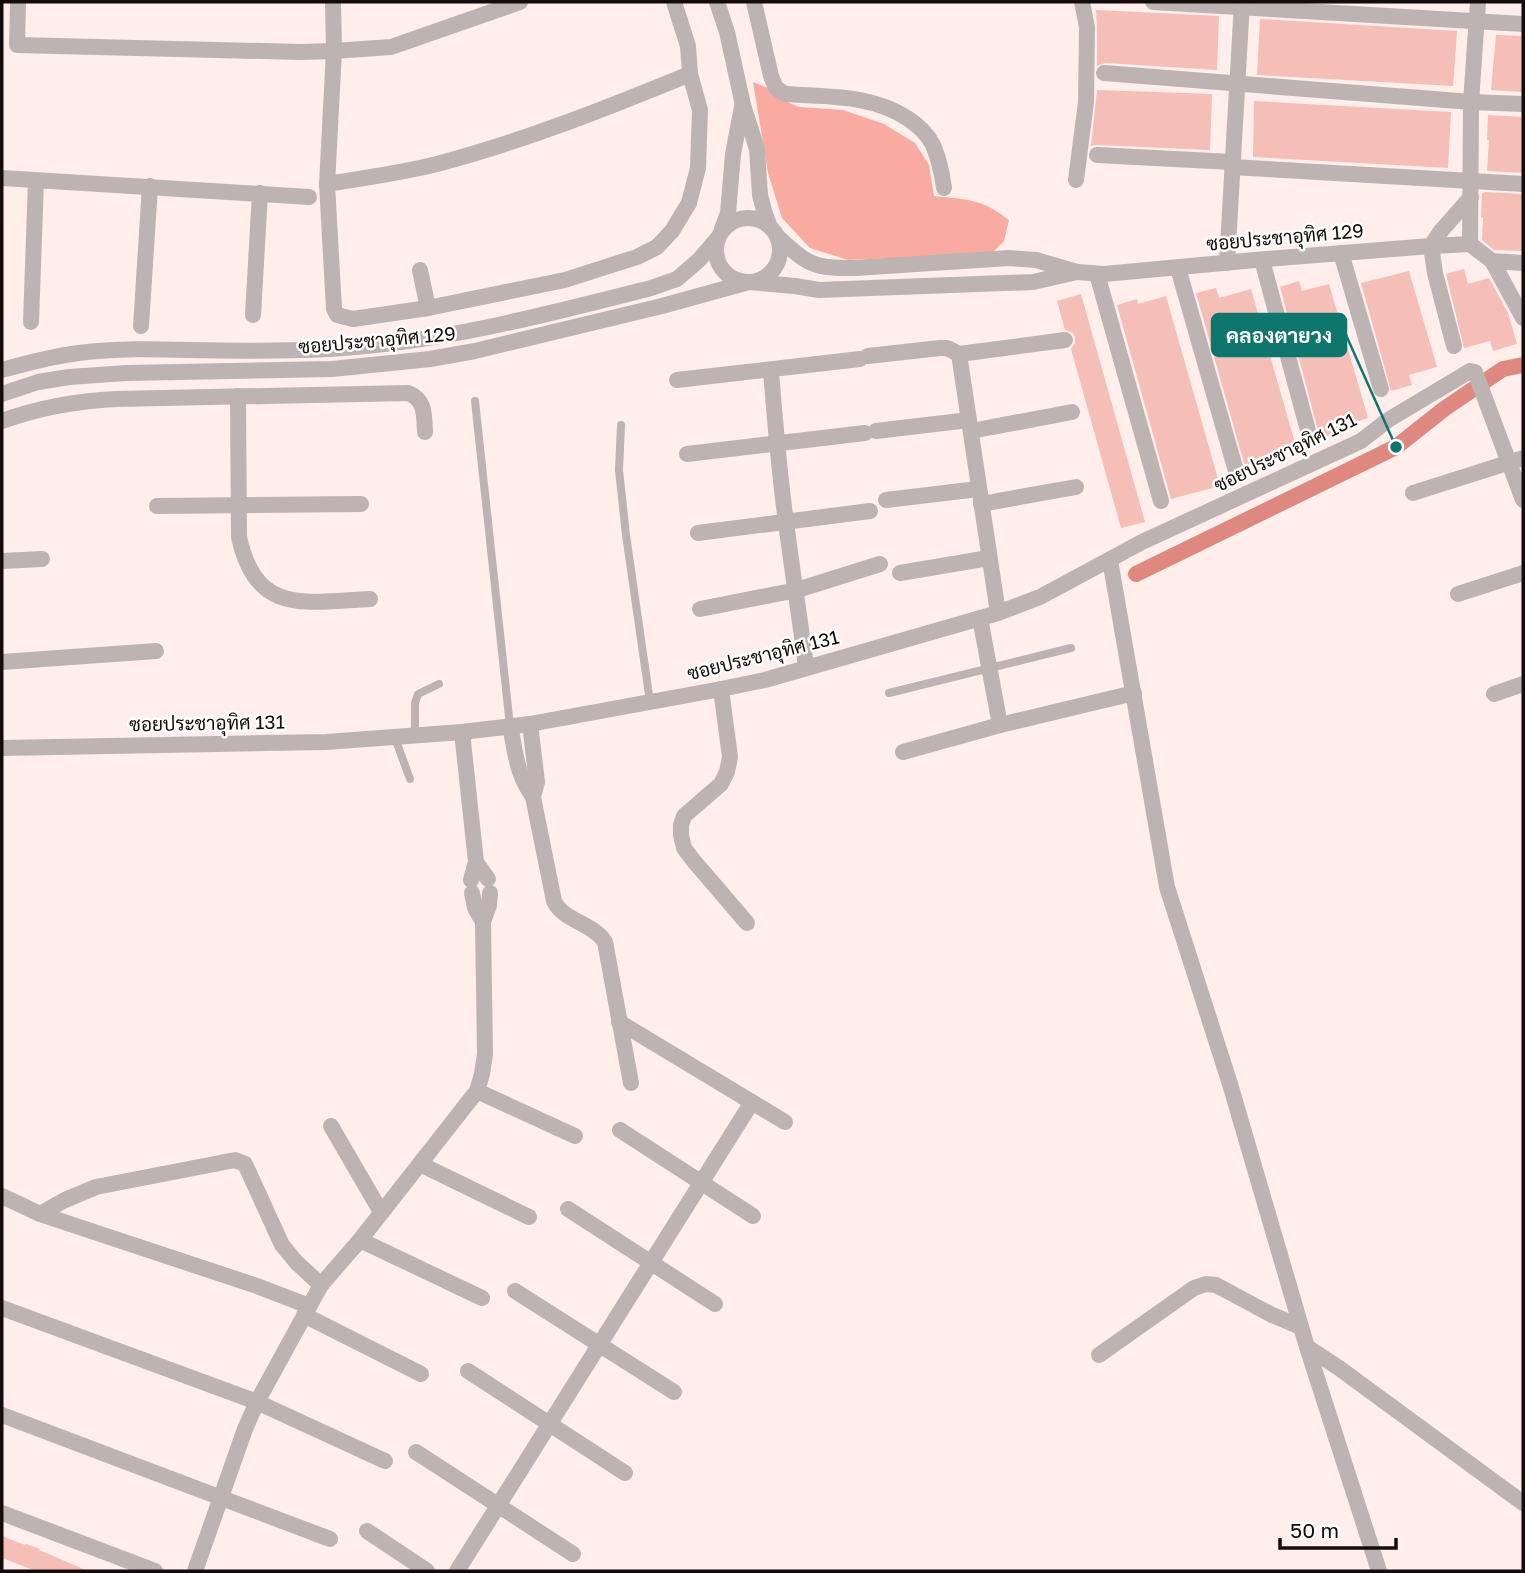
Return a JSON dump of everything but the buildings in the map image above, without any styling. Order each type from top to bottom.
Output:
[{"type":"street","points":[[18,2],[10,45],[334,51],[391,47],[520,2]]},
{"type":"street","points":[[333,2],[334,51],[327,184],[334,309],[337,315],[353,320],[428,308],[565,280],[637,257],[657,247],[672,231],[689,203],[698,168],[700,110],[690,74],[688,46],[674,2]]},
{"type":"street","points":[[717,2],[757,149],[765,214],[774,232]]},
{"type":"street","points":[[754,2],[776,88],[785,94],[846,97],[896,111],[920,127],[932,143],[941,167],[944,188]]},
{"type":"street","points":[[1076,180],[1086,103],[1087,27],[1082,2]]},
{"type":"street","points":[[1153,2],[1242,5],[1523,24]]},
{"type":"street","points":[[1478,2],[1471,102],[1470,244],[1492,261],[1523,317]]},
{"type":"street","points":[[1227,263],[1242,5]]},
{"type":"street","points":[[1104,73],[1523,104]]},
{"type":"street","points":[[327,184],[437,164],[500,145],[575,121],[690,74]]},
{"type":"street","points":[[720,234],[728,213],[733,154],[743,104]]},
{"type":"street","points":[[1097,155],[1232,165],[1471,190],[1523,184]]},
{"type":"street","points":[[2,178],[309,197]]},
{"type":"street","points":[[31,322],[36,181]]},
{"type":"street","points":[[141,326],[150,186]]},
{"type":"street","points":[[1454,346],[1435,273],[1431,246],[1471,190]]},
{"type":"street","points":[[253,316],[260,192]]},
{"type":"street","name":"ซอยประชาอุทิศ 129","points":[[2,370],[79,353],[142,349],[326,349],[425,340],[474,331],[638,292],[677,279],[699,260],[730,223],[751,218],[762,221],[804,260],[830,269],[1009,258],[1036,260],[1077,272],[1097,274],[1470,244]]},
{"type":"street","name":"ซอยประชาอุทิศ 129","points":[[2,394],[38,382],[69,377],[127,373],[331,369],[430,359],[475,351],[760,280],[769,275],[779,257],[780,246],[774,232]]},
{"type":"street","name":"ซอยประชาอุทิศ 129","points":[[720,234],[715,249],[717,260],[729,276],[739,281],[819,290],[1033,282],[1077,272]]},
{"type":"street","points":[[1341,253],[1381,389]]},
{"type":"street","points":[[1262,260],[1310,438]]},
{"type":"street","points":[[1492,261],[1523,263]]},
{"type":"street","points":[[1178,268],[1236,471]]},
{"type":"street","points":[[420,270],[428,308]]},
{"type":"street","points":[[1097,274],[1161,500]]},
{"type":"street","points":[[677,380],[940,348],[947,348],[959,354],[1065,340]]},
{"type":"street","points":[[216,350],[219,371]]},
{"type":"street","points":[[959,354],[998,614]]},
{"type":"street","points":[[771,370],[786,523],[806,667]]},
{"type":"street","name":"ซอยประชาอุทิศ 131","points":[[2,748],[326,742],[395,738],[530,724],[765,680],[998,614],[1041,597],[1142,542],[1361,441],[1388,420],[1470,370],[1475,372],[1516,460]]},
{"type":"street","points":[[2,421],[50,406],[116,398],[408,393],[421,401],[425,432]]},
{"type":"street","points":[[238,396],[239,537],[243,555],[260,583],[289,601],[370,599]]},
{"type":"street","points":[[687,454],[871,432],[970,426],[1072,412]]},
{"type":"street","points":[[1413,493],[1516,460],[1523,500]]},
{"type":"street","points":[[886,500],[979,497],[1076,487]]},
{"type":"street","points":[[157,506],[361,504]]},
{"type":"street","points":[[698,533],[870,511]]},
{"type":"street","points":[[900,573],[989,558]]},
{"type":"street","points":[[2,561],[42,559]]},
{"type":"street","points":[[1110,561],[1167,887],[1230,1084],[1307,1347],[1379,1571]]},
{"type":"street","points":[[700,609],[797,590],[880,564]]},
{"type":"street","points":[[1458,594],[1523,573]]},
{"type":"street","points":[[980,618],[1000,725]]},
{"type":"street","points":[[2,662],[156,651]]},
{"type":"street","points":[[1494,694],[1523,684]]},
{"type":"street","points":[[721,690],[730,757],[727,772],[721,784],[684,816],[681,835],[684,848],[747,923]]},
{"type":"street","points":[[903,752],[1000,725],[1134,693]]},
{"type":"street","points":[[530,724],[537,782],[533,797]]},
{"type":"street","points":[[510,726],[520,774],[533,797],[554,901],[558,909],[600,934],[605,942],[631,1083]]},
{"type":"street","points":[[462,732],[476,862],[471,887],[475,908],[484,922]]},
{"type":"street","points":[[195,1571],[245,1429],[321,1285],[360,1240],[477,1091],[485,1054],[484,922],[489,905],[489,886],[476,862]]},
{"type":"street","points":[[620,1022],[785,1122]]},
{"type":"street","points":[[477,1091],[575,1136]]},
{"type":"street","points":[[457,1571],[752,1102]]},
{"type":"street","points":[[331,1126],[381,1212]]},
{"type":"street","points":[[620,1129],[753,1216]]},
{"type":"street","points":[[40,1214],[96,1187],[235,1160],[246,1164],[282,1245],[321,1285]]},
{"type":"street","points":[[420,1164],[529,1217]]},
{"type":"street","points":[[2,1196],[40,1214],[257,1286],[421,1374]]},
{"type":"street","points":[[568,1209],[715,1304]]},
{"type":"street","points":[[360,1240],[482,1298]]},
{"type":"street","points":[[1099,1355],[1195,1288],[1206,1284],[1216,1285],[1301,1327]]},
{"type":"street","points":[[514,1291],[674,1392]]},
{"type":"street","points":[[2,1308],[257,1402],[385,1461]]},
{"type":"street","points":[[1307,1347],[1523,1503]]},
{"type":"street","points":[[468,1371],[625,1473]]},
{"type":"street","points":[[2,1415],[330,1539]]},
{"type":"street","points":[[416,1452],[573,1554]]},
{"type":"street","points":[[2,1513],[155,1571]]},
{"type":"street","points":[[367,1531],[427,1571]]},
{"type":"lane","points":[[475,401],[510,726]]},
{"type":"lane","points":[[621,425],[619,470],[625,535],[650,702]]},
{"type":"lane","points":[[889,693],[1071,648]]},
{"type":"lane","points":[[415,736],[415,703],[418,694],[439,684]]},
{"type":"lane","points":[[395,738],[410,779]]},
{"type":"shaded area","points":[[753,82],[799,107],[843,110],[884,124],[915,143],[929,165],[934,196],[973,201],[999,213],[1009,220],[1004,241],[991,254],[848,260],[810,248],[782,218],[768,173]]},
{"type":"waterway","points":[[1136,574],[1396,447],[1444,409],[1503,369],[1523,365]]},
{"type":"place","name":"คลองตายวง","points":[[1396,447]]}]
